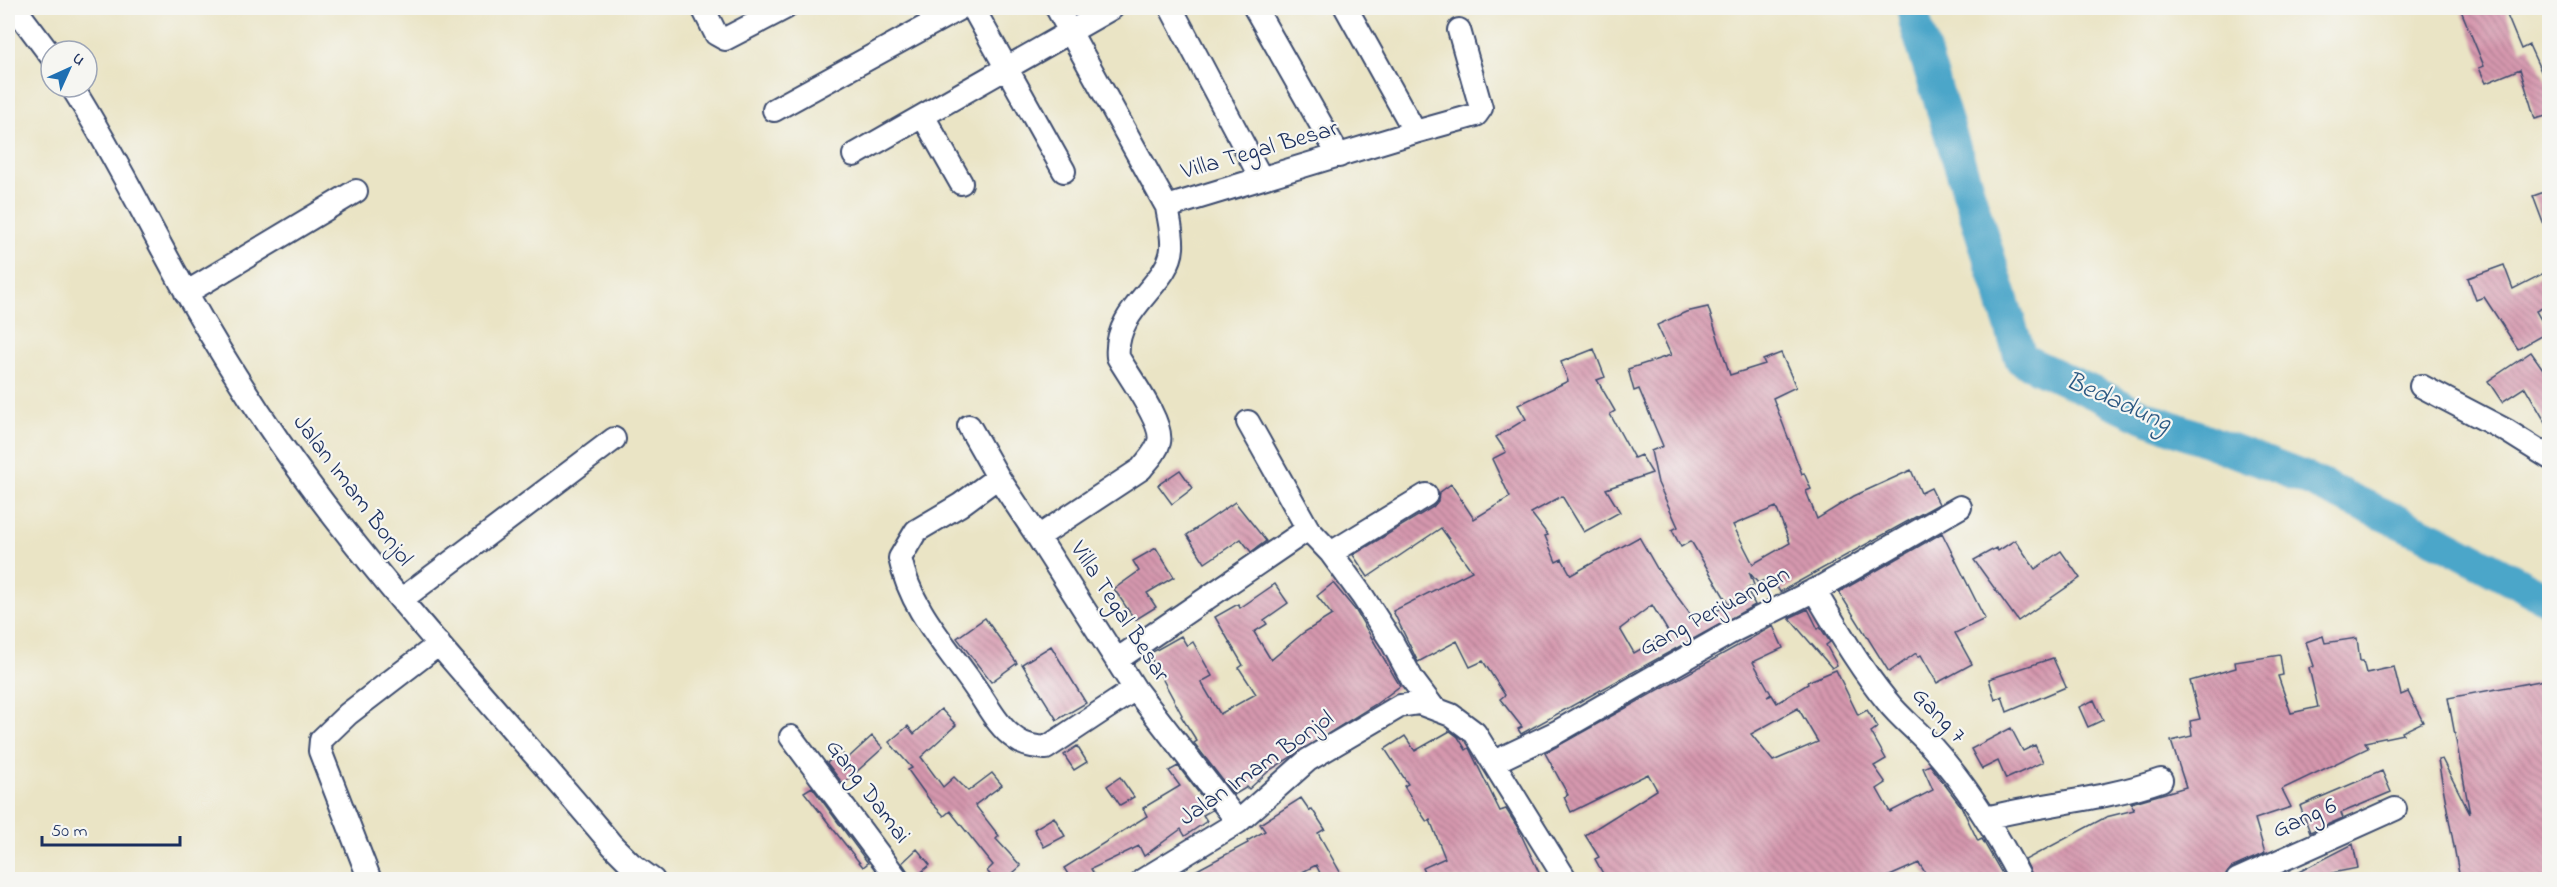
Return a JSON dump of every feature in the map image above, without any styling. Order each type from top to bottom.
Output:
[{"type":"street","points":[[8,13],[15,8],[39,40]]},
{"type":"street","points":[[703,8],[716,34],[725,39],[784,8]]},
{"type":"street","points":[[774,110],[960,8]]},
{"type":"street","points":[[973,8],[1064,171]]},
{"type":"street","points":[[1057,8],[1167,207]]},
{"type":"street","points":[[854,155],[1112,8]]},
{"type":"street","points":[[1171,8],[1261,178]]},
{"type":"street","points":[[1255,8],[1339,156]]},
{"type":"street","points":[[1346,8],[1415,132]]},
{"type":"street","name":"Villa Tegal Besar","points":[[1238,822],[1135,689],[1118,659],[1038,537],[1140,469],[1154,454],[1160,439],[1157,424],[1118,357],[1117,349],[1123,325],[1167,264],[1172,249],[1167,207],[1476,115],[1481,108],[1459,30]]},
{"type":"street","name":"Jalan Imam Bonjol","points":[[80,99],[96,125],[186,293],[280,444],[439,644],[612,845],[631,864],[653,879]]},
{"type":"street","points":[[923,116],[962,183]]},
{"type":"street","points":[[186,293],[356,191]]},
{"type":"street","points":[[2421,386],[2507,431],[2550,458]]},
{"type":"street","points":[[1248,422],[1308,529],[1331,553],[1392,642],[1412,679],[1434,707]]},
{"type":"street","points":[[969,426],[998,477],[1038,537]]},
{"type":"street","points":[[402,600],[614,439]]},
{"type":"street","points":[[998,477],[960,505],[916,531],[905,546],[900,558],[904,576],[924,620],[960,666],[1000,725],[1017,740],[1033,747],[1046,748],[1135,689]]},
{"type":"street","points":[[1331,553],[1426,495]]},
{"type":"street","name":"Gang Perjuangan","points":[[1494,762],[1557,732],[1735,630],[1814,590],[1960,507]]},
{"type":"street","points":[[1118,659],[1308,529]]},
{"type":"street","name":"Gang 7","points":[[1814,590],[1862,668],[1888,703],[1939,755],[1986,819],[2021,879]]},
{"type":"street","points":[[370,879],[320,751],[321,740],[348,714],[439,644]]},
{"type":"street","name":"Jalan Imam Bonjol","points":[[1143,879],[1238,822],[1308,760],[1401,706],[1419,703],[1434,707],[1470,728],[1494,762],[1566,879]]},
{"type":"street","name":"Gang Damai","points":[[791,737],[898,879]]},
{"type":"street","points":[[1986,819],[2030,807],[2086,801],[2127,792],[2161,780]]},
{"type":"street","name":"Gang 6","points":[[2237,879],[2395,809]]},
{"type":"building","points":[[2460,8],[2504,8],[2521,49],[2529,45],[2546,82],[2550,81],[2550,115],[2535,119],[2520,69],[2486,83],[2479,68],[2484,66]]},
{"type":"building","points":[[2550,190],[2550,235],[2548,236],[2533,196]]},
{"type":"building","points":[[2504,265],[2513,289],[2550,270],[2550,304],[2536,311],[2548,332],[2518,349],[2484,297],[2476,300],[2468,278]]},
{"type":"building","points":[[1708,307],[1730,375],[1765,364],[1763,360],[1781,353],[1796,387],[1773,398],[1802,474],[1804,473],[1811,489],[1806,491],[1817,519],[1854,496],[1911,470],[1921,493],[1931,488],[1939,504],[1780,592],[1771,577],[1758,583],[1749,572],[1754,585],[1747,589],[1755,605],[1521,734],[1518,729],[1522,727],[1500,699],[1505,695],[1483,661],[1470,667],[1457,641],[1418,662],[1393,611],[1472,571],[1441,528],[1368,577],[1353,555],[1433,507],[1438,501],[1439,493],[1451,484],[1474,519],[1510,497],[1492,459],[1506,452],[1496,437],[1526,419],[1518,405],[1568,381],[1561,362],[1594,349],[1605,377],[1597,380],[1615,411],[1610,414],[1634,458],[1641,455],[1652,473],[1606,489],[1620,512],[1584,532],[1562,496],[1531,513],[1548,535],[1545,536],[1556,562],[1562,559],[1571,575],[1639,537],[1658,570],[1695,621],[1729,605],[1691,541],[1681,547],[1672,530],[1678,527],[1658,483],[1651,451],[1663,446],[1639,389],[1634,391],[1628,369],[1671,355],[1657,325],[1686,312]],"holes":[[[1776,507],[1790,543],[1753,564],[1733,525]],[[1652,605],[1669,633],[1634,653],[1620,629]]]},
{"type":"building","points":[[2531,352],[2550,379],[2550,430],[2525,387],[2502,402],[2488,381]]},
{"type":"building","points":[[1180,470],[1193,488],[1172,504],[1158,485]]},
{"type":"building","points":[[1235,502],[1266,541],[1251,552],[1241,539],[1205,563],[1187,535]]},
{"type":"building","points":[[1942,533],[1985,619],[1955,633],[1972,664],[1937,683],[1921,655],[1918,657],[1916,653],[1889,672],[1839,592]]},
{"type":"building","points":[[2015,540],[2035,569],[2061,551],[2080,578],[2018,621],[1974,560],[1996,548],[1998,551]]},
{"type":"building","points":[[1156,548],[1174,577],[1147,593],[1156,607],[1135,620],[1114,589],[1139,571],[1133,561]]},
{"type":"building","points":[[1333,583],[1356,611],[1400,686],[1376,704],[1270,770],[1249,789],[1247,787],[1234,795],[1194,743],[1197,741],[1181,716],[1149,654],[1181,636],[1187,646],[1193,642],[1212,676],[1201,682],[1220,714],[1256,694],[1239,668],[1243,665],[1215,617],[1238,604],[1240,608],[1275,584],[1288,603],[1264,620],[1267,624],[1254,632],[1271,660],[1303,633],[1332,615],[1317,596]]},
{"type":"building","points":[[1808,609],[1818,629],[1820,627],[1830,642],[1826,645],[1837,665],[1832,668],[1789,618]]},
{"type":"building","points":[[985,618],[1017,663],[991,682],[957,638]]},
{"type":"building","points":[[1773,626],[1783,648],[1753,662],[1771,694],[1767,697],[1772,695],[1777,703],[1808,684],[1807,682],[1836,670],[1858,715],[1867,710],[1878,727],[1871,732],[1886,759],[1874,766],[1886,783],[1877,789],[1890,812],[1933,790],[1923,768],[1930,765],[1961,806],[1978,841],[1982,839],[2005,879],[1929,879],[1919,863],[1883,879],[1606,879],[1595,859],[1599,857],[1585,835],[1657,790],[1648,774],[1571,812],[1564,797],[1568,795],[1545,753]],"holes":[[[1798,708],[1818,742],[1773,761],[1751,734]]]},
{"type":"building","points":[[2323,636],[2325,643],[2357,638],[2360,661],[2363,661],[2366,673],[2394,667],[2401,695],[2408,692],[2423,722],[2402,732],[2403,734],[2365,742],[2368,748],[2282,789],[2291,807],[2255,819],[2265,853],[2231,868],[2224,879],[2034,879],[2025,860],[2106,817],[2134,810],[2131,803],[2186,787],[2171,741],[2192,736],[2190,721],[2200,719],[2190,681],[2236,668],[2235,662],[2280,655],[2283,675],[2278,676],[2291,713],[2318,707],[2309,668],[2314,666],[2306,642]]},
{"type":"building","points":[[1051,646],[1086,703],[1057,720],[1022,664]]},
{"type":"building","points":[[2053,658],[2066,687],[2007,712],[2002,696],[1995,700],[1989,679]]},
{"type":"building","points":[[2550,679],[2550,879],[2460,879],[2438,760],[2442,759],[2470,814],[2448,698]]},
{"type":"building","points":[[2094,700],[2103,720],[2088,727],[2079,707]]},
{"type":"building","points":[[941,709],[956,725],[921,757],[943,787],[954,777],[968,791],[992,773],[1002,785],[975,805],[999,836],[996,839],[1021,866],[1006,879],[994,879],[987,871],[993,865],[950,811],[944,816],[931,802],[908,770],[912,768],[889,742],[908,726],[914,734]]},
{"type":"building","points":[[2011,728],[2023,751],[2035,745],[2043,762],[2006,779],[1998,761],[1982,769],[1971,749]]},
{"type":"building","points":[[1450,731],[1458,737],[1466,750],[1469,748],[1500,811],[1506,809],[1518,828],[1542,879],[1428,879],[1423,868],[1445,858],[1430,820],[1427,822],[1415,804],[1404,786],[1408,784],[1385,749],[1405,736],[1415,751]]},
{"type":"building","points":[[872,736],[883,748],[843,784],[827,763],[840,751],[847,759]]},
{"type":"building","points":[[1077,746],[1087,762],[1074,770],[1064,755]]},
{"type":"building","points":[[1178,766],[1212,810],[1203,815],[1207,821],[1185,836],[1181,829],[1144,856],[1139,846],[1091,869],[1097,879],[1071,879],[1064,868],[1147,816],[1143,808],[1180,786],[1169,771]]},
{"type":"building","points":[[2382,771],[2391,792],[2341,813],[2343,818],[2310,832],[2300,806]]},
{"type":"building","points":[[1120,777],[1134,797],[1120,805],[1107,786]]},
{"type":"building","points":[[812,787],[868,863],[863,867],[804,792]]},
{"type":"building","points":[[1301,798],[1310,811],[1312,809],[1325,829],[1318,833],[1344,879],[1323,879],[1316,865],[1289,879],[1180,879],[1248,843],[1247,841],[1265,831],[1260,824]]},
{"type":"building","points":[[1054,817],[1065,836],[1044,847],[1034,829]]},
{"type":"building","points":[[2353,844],[2358,868],[2332,873],[2335,879],[2285,879]]},
{"type":"building","points":[[917,849],[930,865],[913,879],[902,863]]},
{"type":"waterway","name":"Bedadung","points":[[1913,8],[1915,22],[2021,359],[2143,416],[2305,478],[2440,541],[2550,600]]}]
